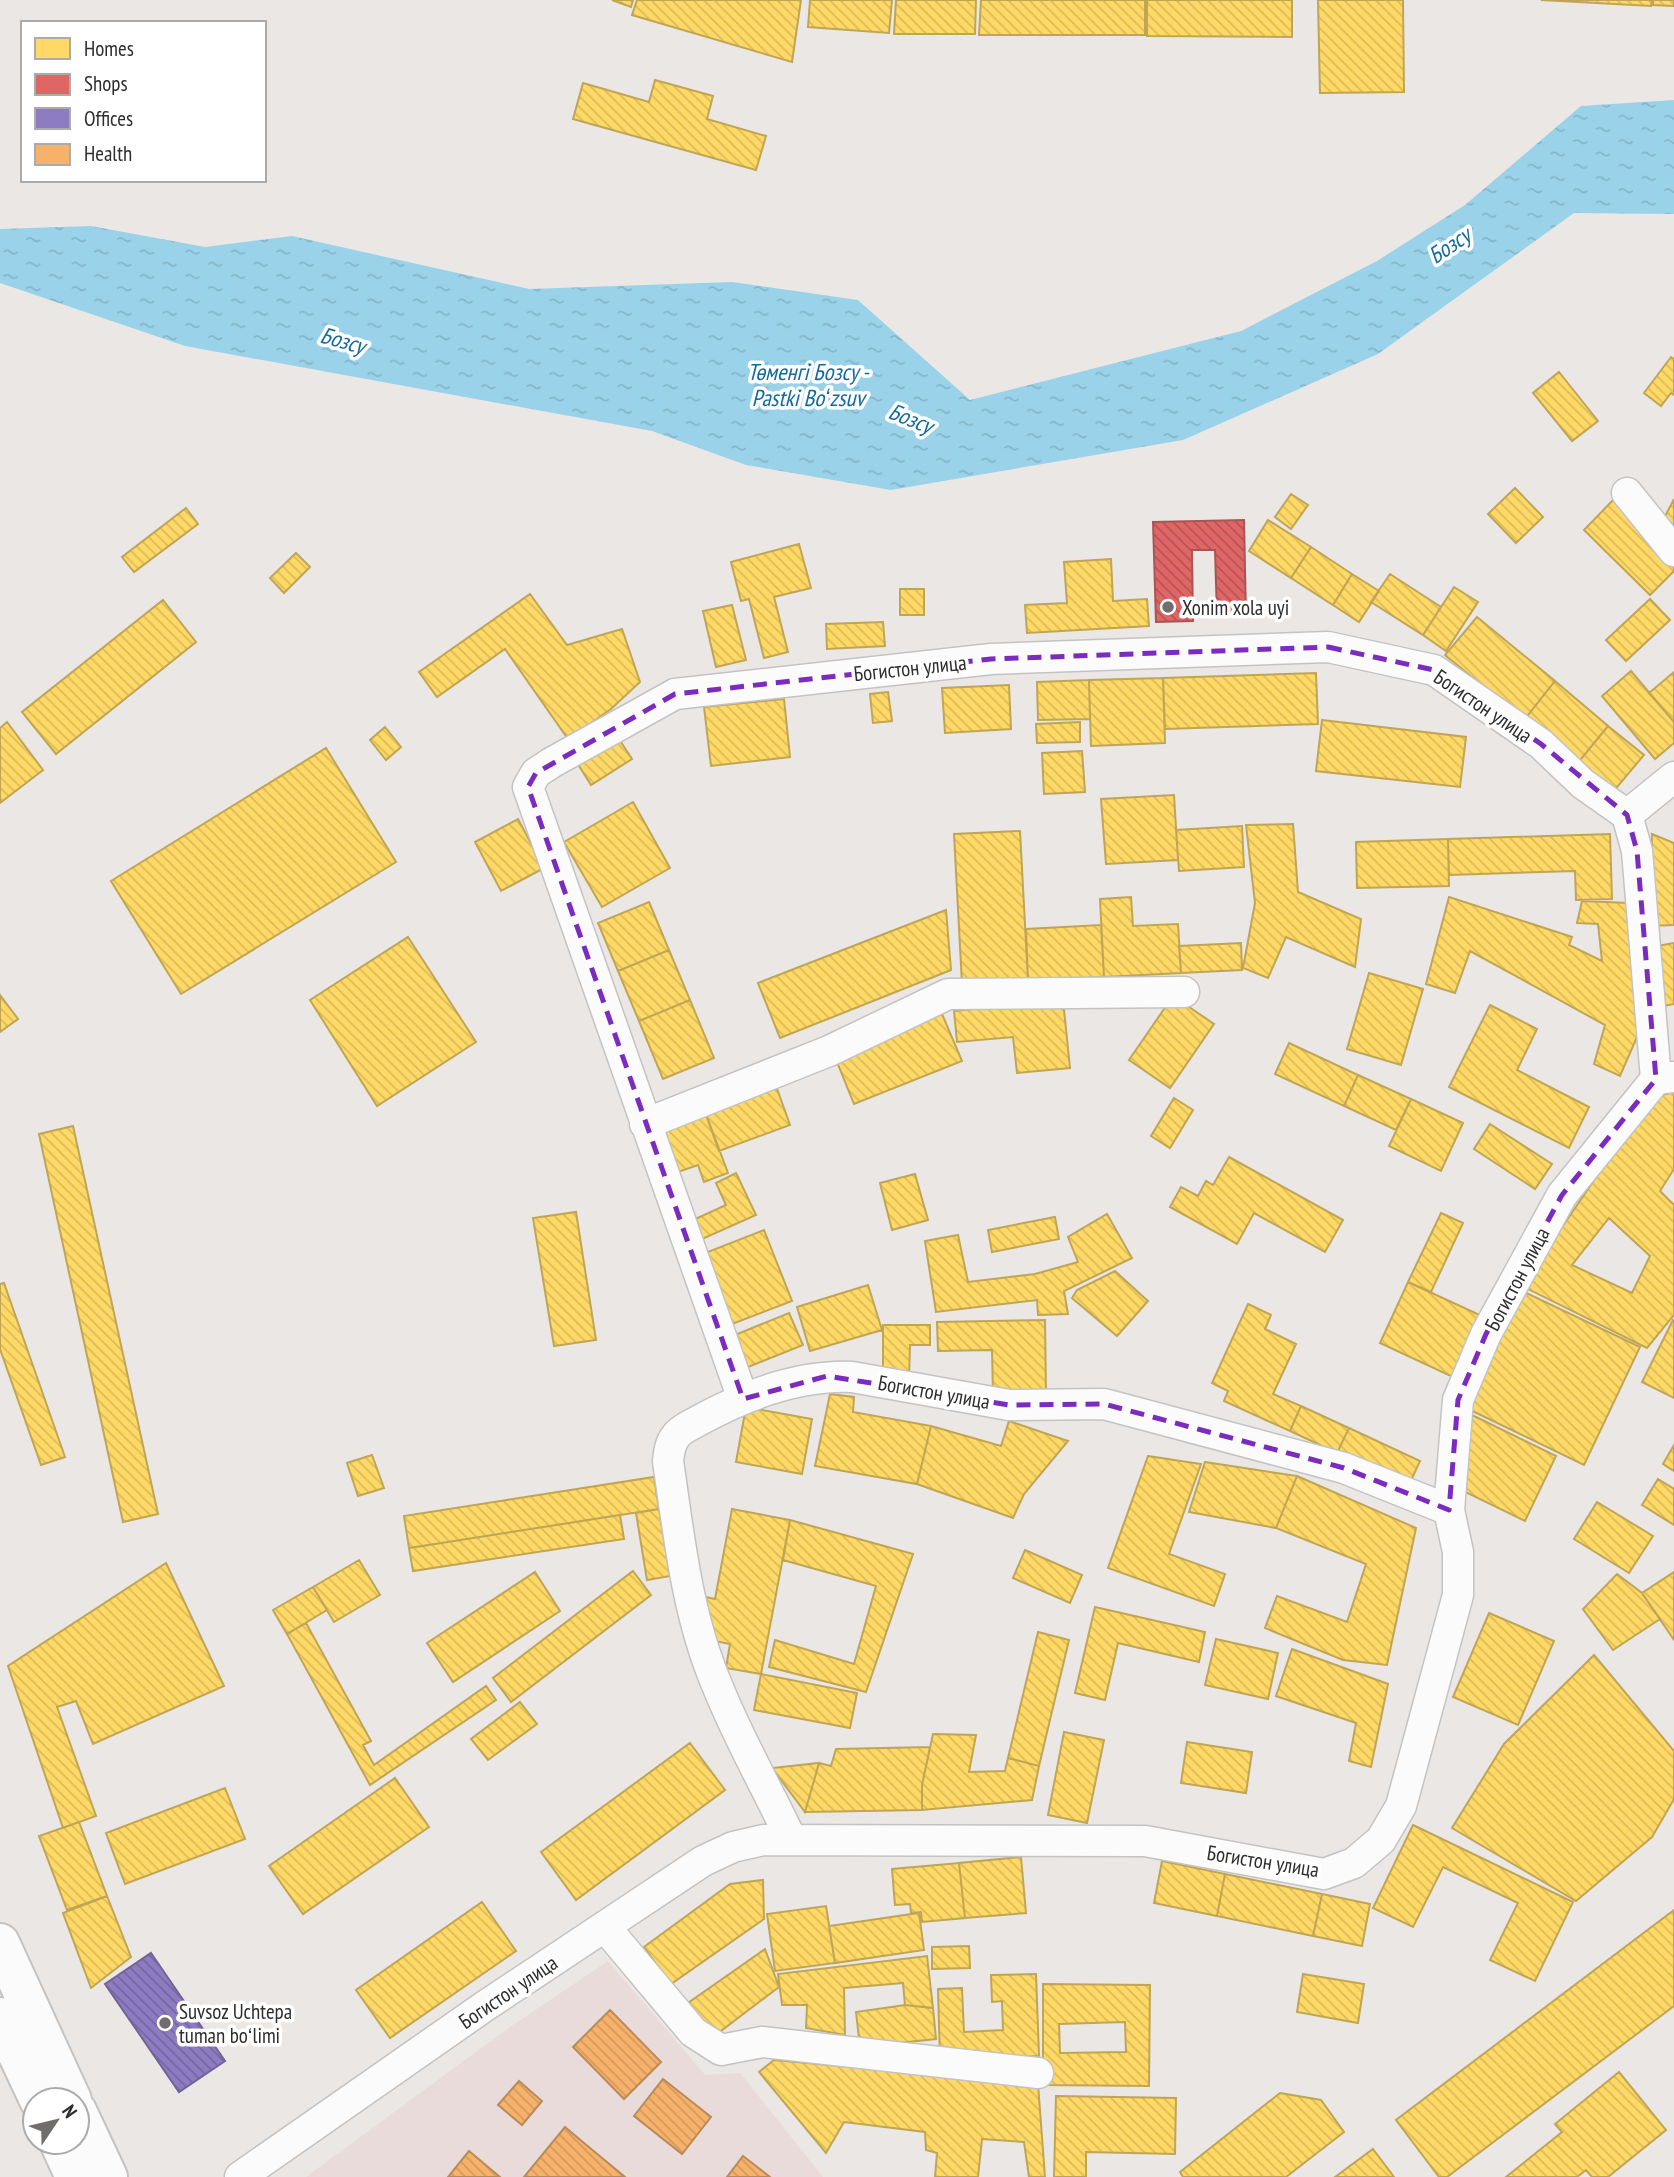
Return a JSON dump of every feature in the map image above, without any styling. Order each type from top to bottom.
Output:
[{"type":"main road","points":[[0,1943],[66,2086]]},
{"type":"main road","points":[[0,2017],[32,2086]]},
{"type":"main road","points":[[91,2141],[108,2177]]},
{"type":"main road","points":[[65,2156],[75,2177]]},
{"type":"street","points":[[1627,493],[1674,551]]},
{"type":"street","name":"Богистон улица","points":[[240,2177],[485,2007],[703,1861],[733,1847],[763,1840],[791,1839],[1145,1841],[1324,1874],[1354,1863],[1381,1840],[1401,1806],[1458,1595],[1458,1552],[1449,1510],[1458,1401],[1486,1334],[1562,1195],[1665,1078],[1637,851],[1627,816],[1583,784],[1541,744],[1434,670],[1328,647],[991,659],[675,694],[551,763],[536,773],[528,787],[589,954],[645,1124],[743,1399]]},
{"type":"street","points":[[1627,816],[1674,777]]},
{"type":"street","points":[[645,1124],[829,1051],[948,994],[1184,992]]},
{"type":"street","name":"Богистон улица","points":[[791,1839],[716,1685],[698,1630],[681,1552],[668,1461],[670,1447],[677,1434],[743,1399],[797,1381],[827,1376],[852,1377],[1009,1405],[1104,1404],[1344,1468],[1449,1510]]},
{"type":"street","points":[[606,1927],[693,2032],[722,2050],[762,2042],[1038,2073]]},
{"type":"highlighted area","points":[[1328,647],[1434,670],[1541,744],[1627,815],[1637,851],[1656,1079],[1562,1195],[1486,1334],[1458,1400],[1449,1510],[1344,1468],[1104,1404],[1009,1405],[827,1376],[743,1399],[528,787],[536,773],[551,763],[675,694],[991,659]]},
{"type":"shaded area","points":[[608,1961],[705,2075],[740,2073],[823,2177],[306,2177],[503,2032]]},
{"type":"water","name":"Төменгі Бозсу - Pastki Boʻzsuv","points":[[1674,100],[1674,214],[1574,213],[1378,354],[1183,440],[891,490],[746,465],[652,431],[185,346],[0,283],[0,229],[91,226],[205,247],[292,236],[529,289],[732,282],[858,300],[970,400],[1241,331],[1377,261],[1465,205],[1581,106]]},
{"type":"building: Homes","points":[[612,0],[633,0],[631,7]]},
{"type":"building: Homes","points":[[637,0],[801,0],[792,62],[632,15]]},
{"type":"building: Homes","points":[[810,0],[892,0],[889,33],[808,27]]},
{"type":"building: Homes","points":[[896,0],[976,0],[975,34],[894,34]]},
{"type":"building: Homes","points":[[981,0],[1145,0],[1145,35],[979,35]]},
{"type":"building: Homes","points":[[1147,0],[1292,0],[1292,37],[1147,36]]},
{"type":"building: Homes","points":[[1318,0],[1403,0],[1404,92],[1320,93]]},
{"type":"building: Homes","points":[[1541,0],[1652,0],[1651,6]]},
{"type":"building: Homes","points":[[1653,0],[1674,0],[1674,6],[1653,5]]},
{"type":"building: Homes","points":[[655,80],[713,96],[707,119],[766,136],[756,170],[573,119],[583,83],[649,102]]},
{"type":"building: Homes","points":[[1671,357],[1674,359],[1674,395],[1671,393],[1661,406],[1644,393]]},
{"type":"building: Homes","points":[[1559,372],[1598,421],[1572,441],[1533,393]]},
{"type":"building: Homes","points":[[1515,488],[1543,517],[1516,543],[1488,514]]},
{"type":"building: Homes","points":[[1291,494],[1308,505],[1291,529],[1275,517]]},
{"type":"building: Homes","points":[[1615,498],[1674,555],[1674,571],[1650,595],[1584,530]]},
{"type":"building: Homes","points":[[1674,499],[1674,534],[1660,526]]},
{"type":"building: Homes","points":[[186,508],[198,524],[134,572],[122,557]]},
{"type":"building: Homes","points":[[1268,520],[1311,547],[1291,578],[1249,551]]},
{"type":"building: Homes","points":[[799,544],[811,588],[774,597],[788,652],[764,658],[749,599],[741,601],[731,562]]},
{"type":"building: Homes","points":[[1311,547],[1352,574],[1333,605],[1291,578]]},
{"type":"building: Homes","points":[[296,553],[310,567],[284,593],[270,578]]},
{"type":"building: Homes","points":[[1111,559],[1113,601],[1147,599],[1149,626],[1027,633],[1025,605],[1067,603],[1064,562]]},
{"type":"building: Homes","points":[[1352,574],[1379,591],[1359,622],[1333,605]]},
{"type":"building: Homes","points":[[1390,574],[1441,607],[1423,635],[1371,602]]},
{"type":"building: Homes","points":[[1454,587],[1478,602],[1446,651],[1423,635]]},
{"type":"building: Homes","points":[[900,589],[924,589],[924,615],[900,615]]},
{"type":"building: Homes","points":[[530,594],[567,645],[622,629],[640,682],[611,709],[568,739],[505,649],[437,697],[419,672]]},
{"type":"building: Homes","points":[[1650,599],[1670,620],[1626,661],[1606,640]]},
{"type":"building: Homes","points":[[163,600],[196,642],[56,754],[22,712]]},
{"type":"building: Homes","points":[[732,605],[746,660],[716,667],[703,611]]},
{"type":"building: Homes","points":[[1477,617],[1555,681],[1524,720],[1445,655]]},
{"type":"building: Homes","points":[[883,622],[885,646],[827,649],[826,624]]},
{"type":"building: Homes","points":[[1631,671],[1674,722],[1674,743],[1655,759],[1602,696]]},
{"type":"building: Homes","points":[[1674,672],[1674,722],[1649,693]]},
{"type":"building: Homes","points":[[1316,673],[1318,724],[1165,729],[1163,678]]},
{"type":"building: Homes","points":[[1163,678],[1165,743],[1091,746],[1089,680]]},
{"type":"building: Homes","points":[[1089,680],[1090,719],[1038,720],[1037,682]]},
{"type":"building: Homes","points":[[1555,681],[1608,726],[1577,764],[1524,720]]},
{"type":"building: Homes","points":[[1009,685],[1011,729],[945,733],[942,688]]},
{"type":"building: Homes","points":[[888,692],[892,721],[873,723],[870,694]]},
{"type":"building: Homes","points":[[784,699],[790,757],[711,766],[704,707]]},
{"type":"building: Homes","points":[[1322,720],[1466,737],[1460,787],[1316,771]]},
{"type":"building: Homes","points":[[7,722],[43,770],[0,803],[0,728]]},
{"type":"building: Homes","points":[[1080,722],[1080,742],[1037,743],[1036,724]]},
{"type":"building: Homes","points":[[1608,726],[1644,755],[1612,793],[1577,764]]},
{"type":"building: Homes","points":[[385,727],[401,747],[386,760],[370,740]]},
{"type":"building: Homes","points":[[617,736],[632,759],[591,785],[576,761]]},
{"type":"building: Homes","points":[[326,748],[396,862],[181,994],[111,881]]},
{"type":"building: Homes","points":[[1082,751],[1085,792],[1044,794],[1042,753]]},
{"type":"building: Homes","points":[[1174,795],[1178,860],[1106,864],[1101,799]]},
{"type":"building: Homes","points":[[633,802],[670,868],[602,907],[564,842]]},
{"type":"building: Homes","points":[[518,819],[544,868],[501,891],[475,842]]},
{"type":"building: Homes","points":[[1293,824],[1298,892],[1361,919],[1355,967],[1286,937],[1268,978],[1243,968],[1255,903],[1246,825]]},
{"type":"building: Homes","points":[[1242,826],[1244,867],[1179,871],[1176,830]]},
{"type":"building: Homes","points":[[1020,831],[1028,981],[962,984],[954,834]]},
{"type":"building: Homes","points":[[1610,834],[1612,899],[1576,900],[1575,871],[1449,875],[1448,839]]},
{"type":"building: Homes","points":[[1652,834],[1674,843],[1674,925],[1649,926]]},
{"type":"building: Homes","points":[[1448,839],[1449,886],[1357,888],[1356,842]]},
{"type":"building: Homes","points":[[1131,897],[1133,926],[1178,924],[1181,973],[1104,977],[1100,899]]},
{"type":"building: Homes","points":[[1449,897],[1572,937],[1569,945],[1602,961],[1598,924],[1577,923],[1582,901],[1629,903],[1638,975],[1637,1037],[1620,1076],[1594,1064],[1605,1025],[1470,951],[1455,993],[1426,984]]},
{"type":"building: Homes","points":[[649,902],[669,950],[618,971],[598,923]]},
{"type":"building: Homes","points":[[946,910],[951,970],[780,1038],[758,983]]},
{"type":"building: Homes","points":[[1101,925],[1104,977],[1028,981],[1026,929]]},
{"type":"building: Homes","points":[[408,937],[476,1042],[377,1106],[310,1000]]},
{"type":"building: Homes","points":[[1241,943],[1242,970],[1181,973],[1179,946]]},
{"type":"building: Homes","points":[[1674,943],[1674,1004],[1663,1006],[1651,947]]},
{"type":"building: Homes","points":[[669,950],[690,1000],[639,1021],[618,971]]},
{"type":"building: Homes","points":[[1369,973],[1423,989],[1401,1065],[1347,1049]]},
{"type":"building: Homes","points":[[0,995],[18,1019],[0,1032]]},
{"type":"building: Homes","points":[[1173,996],[1214,1024],[1170,1088],[1129,1060]]},
{"type":"building: Homes","points":[[690,1000],[714,1058],[663,1079],[639,1021]]},
{"type":"building: Homes","points":[[1063,1000],[1070,1068],[1017,1073],[1013,1037],[957,1042],[954,1011]]},
{"type":"building: Homes","points":[[1490,1005],[1537,1029],[1517,1070],[1589,1107],[1569,1148],[1449,1087]]},
{"type":"building: Homes","points":[[942,1014],[962,1061],[854,1104],[835,1057]]},
{"type":"building: Homes","points":[[1289,1043],[1358,1075],[1344,1106],[1275,1074]]},
{"type":"building: Homes","points":[[1358,1075],[1411,1099],[1396,1130],[1344,1106]]},
{"type":"building: Homes","points":[[775,1083],[790,1125],[719,1151],[704,1109]]},
{"type":"building: Homes","points":[[1674,1092],[1674,1169],[1660,1191],[1674,1205],[1674,1315],[1647,1348],[1522,1286],[1650,1098]],"holes":[[[1609,1218],[1650,1256],[1632,1293],[1572,1265]]]},
{"type":"building: Homes","points":[[1174,1098],[1193,1110],[1170,1148],[1151,1136]]},
{"type":"building: Homes","points":[[1411,1099],[1463,1123],[1441,1171],[1389,1146]]},
{"type":"building: Homes","points":[[704,1109],[728,1173],[704,1182],[698,1165],[672,1174],[654,1126]]},
{"type":"building: Homes","points":[[1490,1124],[1552,1164],[1535,1189],[1474,1149]]},
{"type":"building: Homes","points":[[73,1126],[158,1514],[123,1522],[39,1134]]},
{"type":"building: Homes","points":[[1229,1157],[1343,1220],[1325,1252],[1254,1213],[1237,1244],[1170,1207],[1181,1187],[1198,1196],[1206,1181],[1213,1185]]},
{"type":"building: Homes","points":[[736,1173],[756,1215],[700,1240],[691,1221],[726,1205],[716,1183]]},
{"type":"building: Homes","points":[[915,1174],[928,1220],[892,1230],[880,1183]]},
{"type":"building: Homes","points":[[576,1212],[596,1340],[554,1346],[533,1218]]},
{"type":"building: Homes","points":[[1441,1213],[1463,1223],[1431,1292],[1408,1282]]},
{"type":"building: Homes","points":[[1107,1214],[1132,1258],[1064,1291],[1068,1314],[1038,1315],[1037,1300],[936,1312],[925,1241],[958,1235],[968,1282],[1035,1274],[1078,1262],[1068,1237]]},
{"type":"building: Homes","points":[[1055,1217],[1059,1239],[992,1252],[988,1230]]},
{"type":"building: Homes","points":[[764,1230],[792,1301],[727,1326],[700,1255]]},
{"type":"building: Homes","points":[[1115,1271],[1148,1301],[1117,1336],[1072,1298],[1077,1290]]},
{"type":"building: Homes","points":[[1408,1282],[1484,1317],[1455,1378],[1380,1343]]},
{"type":"building: Homes","points":[[4,1283],[65,1457],[41,1465],[0,1349],[0,1284]]},
{"type":"building: Homes","points":[[868,1285],[882,1330],[810,1351],[797,1307]]},
{"type":"building: Homes","points":[[1518,1289],[1640,1347],[1584,1465],[1462,1406]]},
{"type":"building: Homes","points":[[1248,1304],[1271,1315],[1265,1329],[1296,1344],[1273,1394],[1301,1406],[1290,1431],[1224,1401],[1228,1391],[1212,1383]]},
{"type":"building: Homes","points":[[789,1313],[803,1345],[743,1369],[730,1337]]},
{"type":"building: Homes","points":[[1045,1320],[1046,1393],[993,1395],[992,1350],[938,1351],[937,1322]]},
{"type":"building: Homes","points":[[1674,1321],[1674,1398],[1642,1382]]},
{"type":"building: Homes","points":[[883,1325],[930,1325],[930,1345],[910,1345],[909,1379],[883,1378]]},
{"type":"building: Homes","points":[[830,1394],[854,1397],[853,1412],[931,1426],[917,1484],[815,1466]]},
{"type":"building: Homes","points":[[1301,1406],[1349,1428],[1337,1453],[1290,1431]]},
{"type":"building: Homes","points":[[746,1407],[812,1419],[802,1474],[736,1462]]},
{"type":"building: Homes","points":[[1470,1414],[1556,1456],[1525,1521],[1455,1487]]},
{"type":"building: Homes","points":[[1009,1421],[1068,1441],[1024,1494],[1013,1518],[917,1484],[931,1426],[1001,1446]]},
{"type":"building: Homes","points":[[1349,1428],[1420,1461],[1409,1485],[1337,1453]]},
{"type":"building: Homes","points":[[1674,1445],[1674,1471],[1663,1464]]},
{"type":"building: Homes","points":[[372,1455],[384,1488],[358,1496],[347,1463]]},
{"type":"building: Homes","points":[[1148,1456],[1201,1464],[1169,1554],[1225,1574],[1214,1606],[1108,1568]]},
{"type":"building: Homes","points":[[1205,1462],[1297,1476],[1276,1528],[1189,1512]]},
{"type":"building: Homes","points":[[1297,1476],[1416,1528],[1387,1665],[1343,1660],[1265,1628],[1277,1596],[1347,1622],[1366,1564],[1276,1528]]},
{"type":"building: Homes","points":[[654,1477],[659,1509],[409,1548],[404,1516]]},
{"type":"building: Homes","points":[[1658,1479],[1674,1489],[1674,1525],[1642,1505]]},
{"type":"building: Homes","points":[[1597,1502],[1653,1536],[1629,1573],[1574,1539]]},
{"type":"building: Homes","points":[[659,1509],[670,1576],[647,1580],[636,1513]]},
{"type":"building: Homes","points":[[732,1509],[790,1520],[761,1674],[726,1668],[730,1644],[704,1639],[701,1596],[715,1599]]},
{"type":"building: Homes","points":[[620,1515],[624,1539],[413,1571],[409,1548]]},
{"type":"building: Homes","points":[[790,1520],[913,1554],[866,1692],[769,1667],[775,1640],[854,1664],[876,1586],[783,1560]]},
{"type":"building: Homes","points":[[1025,1550],[1082,1575],[1070,1603],[1013,1578]]},
{"type":"building: Homes","points":[[359,1560],[380,1595],[334,1622],[313,1587]]},
{"type":"building: Homes","points":[[166,1563],[224,1686],[93,1744],[76,1701],[57,1707],[96,1816],[63,1828],[8,1666]]},
{"type":"building: Homes","points":[[633,1571],[651,1595],[511,1702],[493,1678]]},
{"type":"building: Homes","points":[[535,1572],[560,1611],[453,1682],[427,1643]]},
{"type":"building: Homes","points":[[1674,1572],[1674,1640],[1642,1593]]},
{"type":"building: Homes","points":[[1617,1574],[1642,1593],[1660,1619],[1613,1650],[1583,1609]]},
{"type":"building: Homes","points":[[313,1587],[327,1610],[287,1634],[273,1610]]},
{"type":"building: Homes","points":[[1095,1607],[1205,1632],[1199,1662],[1118,1643],[1105,1700],[1075,1693]]},
{"type":"building: Homes","points":[[1489,1613],[1554,1641],[1518,1725],[1453,1697]]},
{"type":"building: Homes","points":[[306,1623],[371,1741],[363,1745],[374,1765],[486,1686],[496,1700],[370,1785],[287,1634]]},
{"type":"building: Homes","points":[[1038,1632],[1069,1640],[1039,1766],[1008,1758]]},
{"type":"building: Homes","points":[[1216,1639],[1278,1653],[1268,1699],[1205,1685]]},
{"type":"building: Homes","points":[[1292,1649],[1388,1684],[1371,1767],[1349,1761],[1356,1723],[1276,1696]]},
{"type":"building: Homes","points":[[1594,1655],[1674,1751],[1674,1799],[1652,1837],[1576,1901],[1452,1828],[1504,1744]]},
{"type":"building: Homes","points":[[761,1674],[857,1693],[850,1728],[754,1710]]},
{"type":"building: Homes","points":[[520,1702],[537,1724],[488,1760],[471,1739]]},
{"type":"building: Homes","points":[[1064,1732],[1104,1740],[1087,1823],[1048,1815]]},
{"type":"building: Homes","points":[[933,1734],[976,1735],[969,1772],[1005,1771],[1008,1758],[1039,1766],[1032,1800],[922,1810],[922,1785]]},
{"type":"building: Homes","points":[[1187,1742],[1252,1752],[1246,1793],[1181,1783]]},
{"type":"building: Homes","points":[[690,1743],[725,1790],[576,1900],[541,1852]]},
{"type":"building: Homes","points":[[930,1747],[922,1785],[922,1810],[805,1812],[819,1763],[831,1766],[836,1749]]},
{"type":"building: Homes","points":[[819,1763],[805,1812],[772,1768]]},
{"type":"building: Homes","points":[[395,1778],[429,1827],[303,1914],[269,1866]]},
{"type":"building: Homes","points":[[225,1788],[245,1839],[125,1884],[106,1833]]},
{"type":"building: Homes","points":[[79,1822],[107,1896],[67,1910],[39,1836]]},
{"type":"building: Homes","points":[[1413,1825],[1573,1902],[1535,1981],[1490,1960],[1518,1903],[1443,1867],[1413,1927],[1373,1908]]},
{"type":"building: Homes","points":[[1021,1857],[1026,1913],[965,1918],[959,1863]]},
{"type":"building: Homes","points":[[1162,1861],[1225,1874],[1217,1916],[1154,1903]]},
{"type":"building: Homes","points":[[959,1863],[965,1918],[922,1922],[921,1912],[911,1913],[910,1904],[895,1905],[892,1869]]},
{"type":"building: Homes","points":[[1225,1874],[1322,1894],[1313,1936],[1217,1916]]},
{"type":"building: Homes","points":[[763,1880],[764,1919],[671,1984],[644,1947],[730,1884]]},
{"type":"building: Homes","points":[[1322,1894],[1370,1904],[1362,1946],[1313,1936]]},
{"type":"building: Homes","points":[[107,1896],[131,1957],[91,1988],[63,1913]]},
{"type":"building: Homes","points":[[482,1902],[516,1951],[390,2038],[356,1990]]},
{"type":"building: Homes","points":[[826,1906],[835,1963],[775,1971],[767,1914]]},
{"type":"building: Homes","points":[[1674,1910],[1674,2006],[1447,2177],[1439,2177],[1396,2120]]},
{"type":"building: Homes","points":[[919,1913],[924,1950],[835,1963],[829,1926]]},
{"type":"building: Homes","points":[[969,1946],[970,1968],[932,1969],[932,1947]]},
{"type":"building: Homes","points":[[765,1949],[779,1987],[713,2037],[688,2003]]},
{"type":"building: Homes","points":[[927,1956],[933,2008],[905,2005],[903,1983],[844,1988],[845,2035],[806,2028],[807,2005],[782,2005],[778,1974]]},
{"type":"building: Homes","points":[[1036,1974],[1039,2056],[940,2060],[938,1989],[962,1988],[964,2032],[1003,2030],[1002,2001],[992,2002],[991,1975]]},
{"type":"building: Homes","points":[[1303,1974],[1364,1984],[1358,2023],[1297,2012]]},
{"type":"building: Homes","points":[[1043,1984],[1150,1985],[1149,2086],[1043,2085]],"holes":[[[1125,2022],[1126,2052],[1060,2053],[1059,2024]]]},
{"type":"building: Homes","points":[[905,2005],[933,2008],[936,2039],[860,2047],[856,2012]]},
{"type":"building: Homes","points":[[774,2060],[1038,2084],[1045,2177],[1029,2177],[1024,2142],[982,2139],[978,2177],[935,2177],[937,2153],[926,2150],[925,2132],[844,2122],[826,2153],[759,2072]]},
{"type":"building: Homes","points":[[1619,2072],[1666,2130],[1608,2177],[1592,2177],[1586,2170],[1577,2177],[1506,2177],[1562,2132],[1555,2124]]},
{"type":"building: Homes","points":[[1280,2093],[1321,2100],[1344,2132],[1286,2177],[1183,2177],[1180,2172]]},
{"type":"building: Homes","points":[[1056,2096],[1176,2098],[1175,2154],[1086,2152],[1086,2177],[1054,2177]]},
{"type":"building: Homes","points":[[1373,2149],[1394,2177],[1335,2177]]},
{"type":"building: Shops","points":[[1244,520],[1246,616],[1217,616],[1215,550],[1192,550],[1193,621],[1156,622],[1153,522]]},
{"type":"building: Offices","name":"Suvsoz Uchtepa tuman boʻlimi","points":[[151,1953],[225,2061],[179,2092],[105,1984]]},
{"type":"building: Health","points":[[610,2010],[661,2062],[624,2099],[573,2047]]},
{"type":"building: Health","points":[[663,2079],[711,2117],[682,2154],[634,2116]]},
{"type":"building: Health","points":[[519,2081],[542,2101],[522,2125],[498,2105]]},
{"type":"building: Health","points":[[565,2127],[584,2143],[625,2177],[524,2177]]},
{"type":"building: Health","points":[[469,2151],[500,2177],[448,2177]]},
{"type":"building: Health","points":[[743,2156],[770,2177],[727,2177]]},
{"type":"place","name":"Xonim xola uyi","points":[[1168,607]]},
{"type":"place","name":"Suvsoz Uchtepa tuman boʻlimi","points":[[165,2023]]},
{"type":"water label","name":"Бозсу","points":[[1449,245]]},
{"type":"water label","name":"Бозсу","points":[[343,340]]},
{"type":"water label","name":"Бозсу","points":[[911,418]]}]
